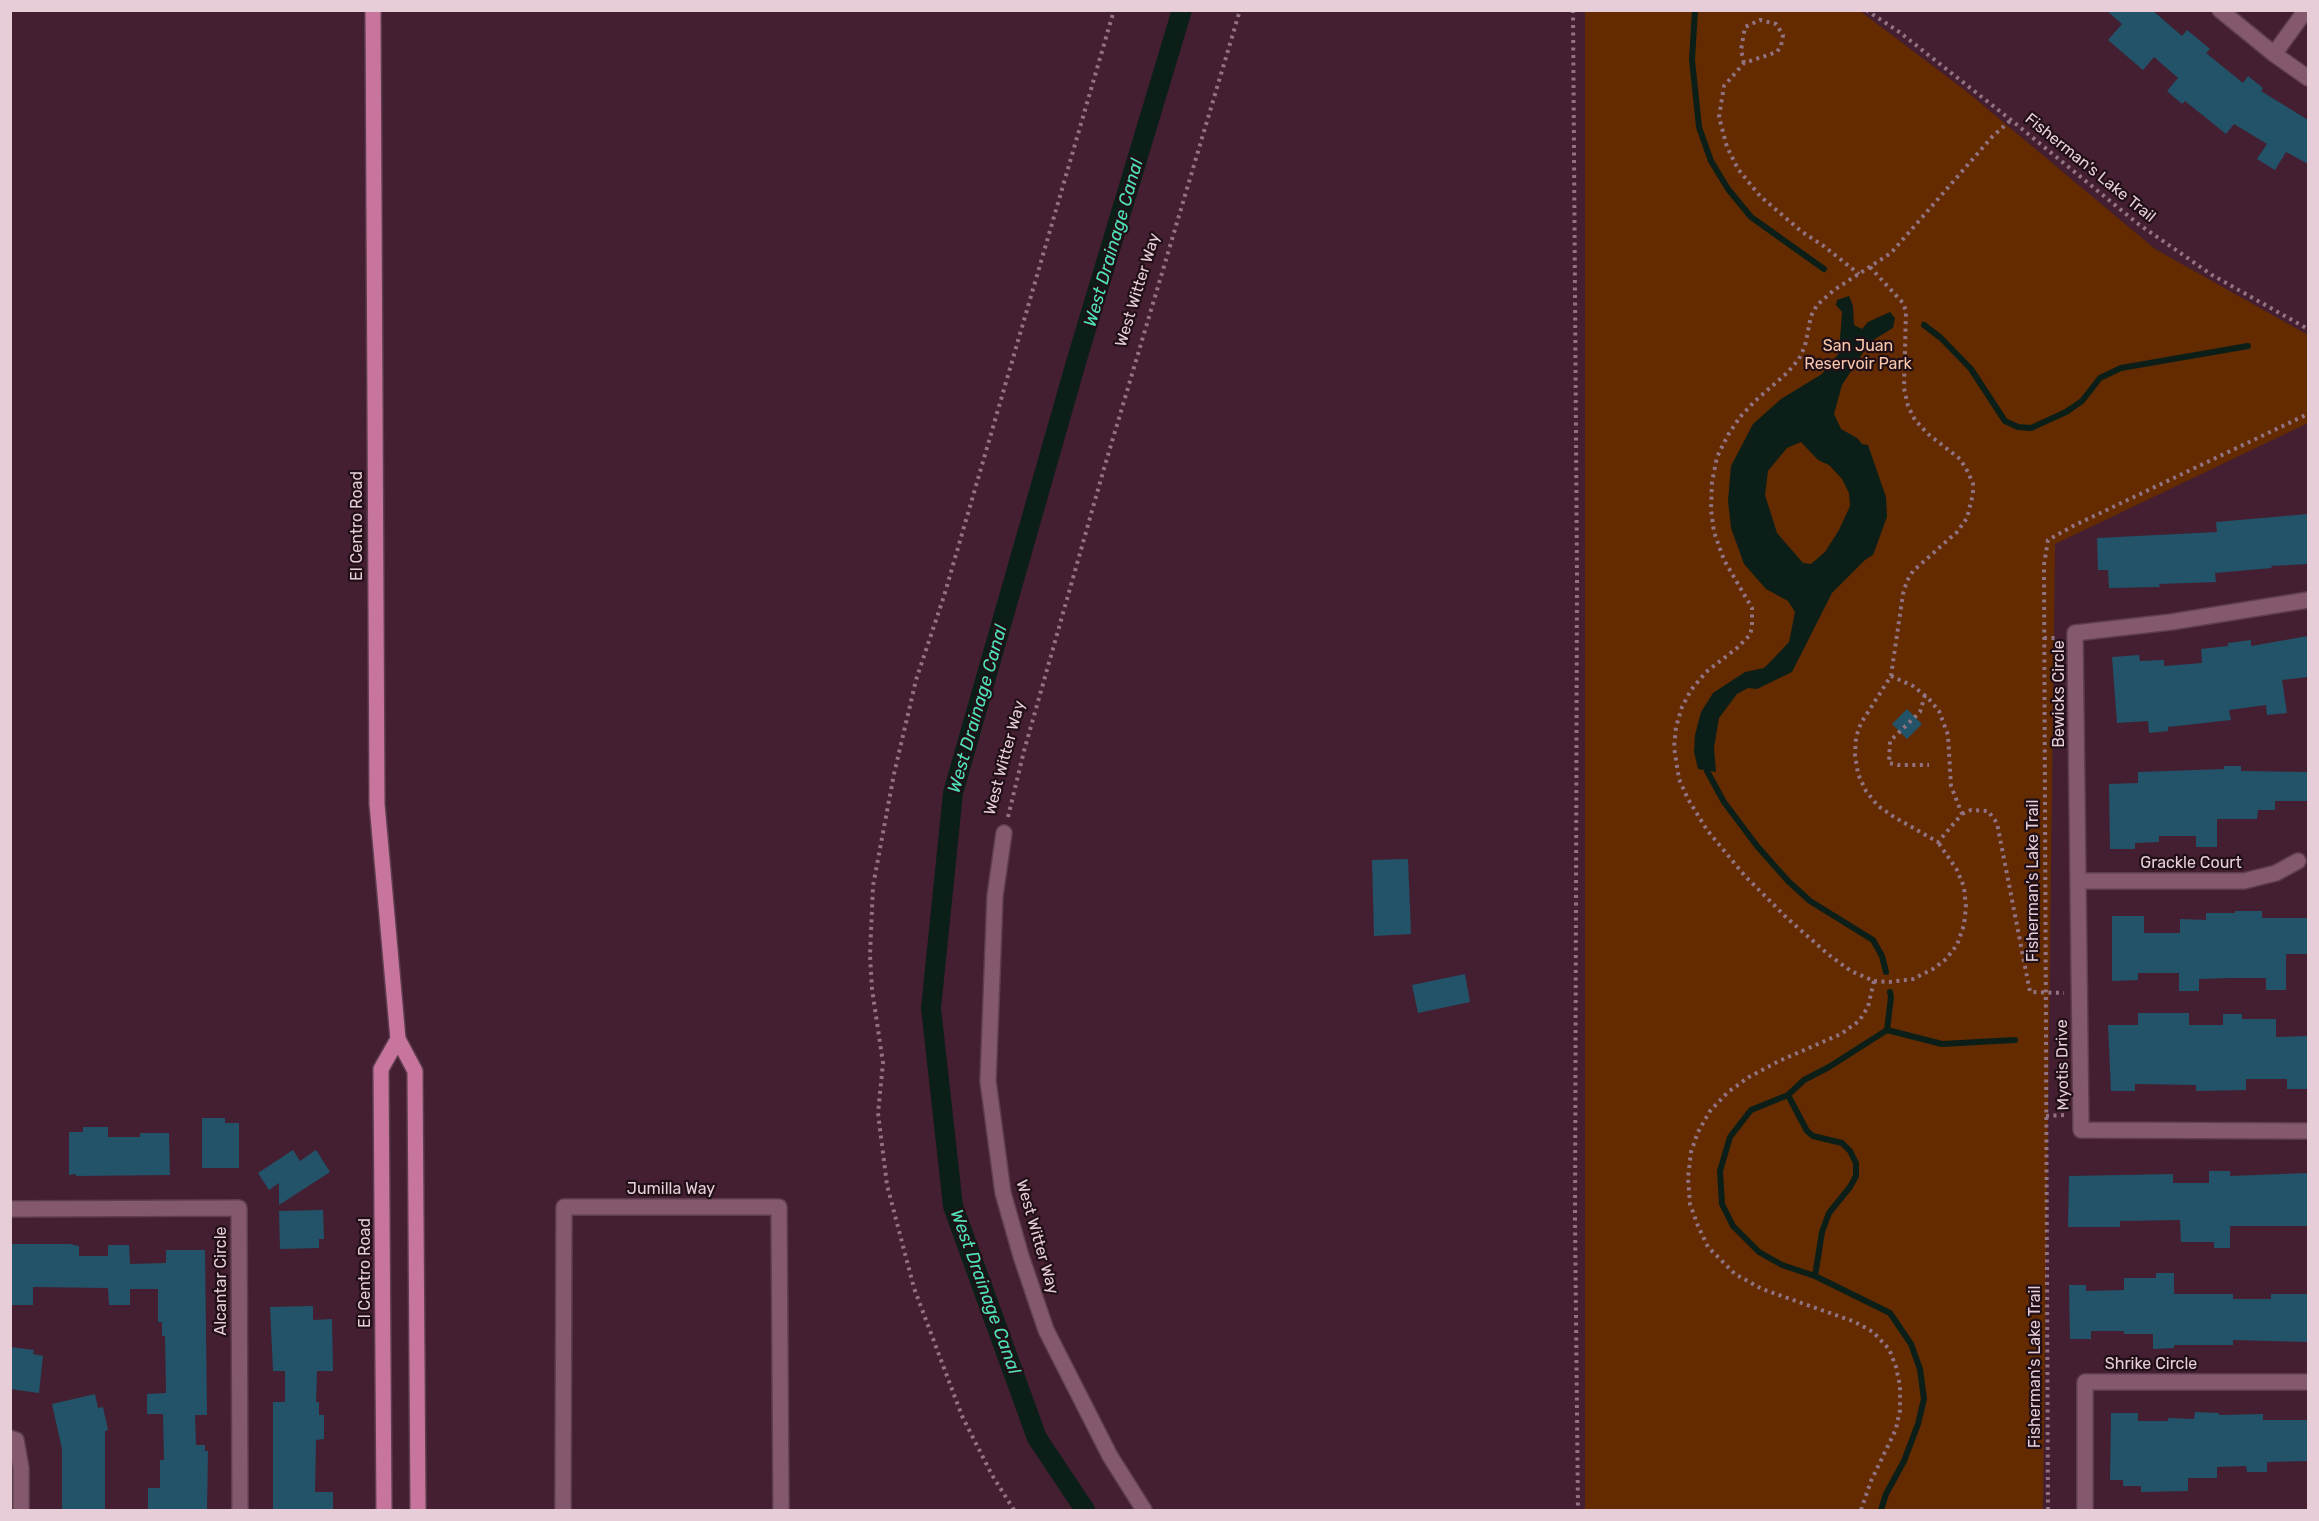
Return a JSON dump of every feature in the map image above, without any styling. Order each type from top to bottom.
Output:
[{"type":"main road","name":"El Centro Road","points":[[373,10],[377,804],[398,1040],[415,1071],[418,1510]]},
{"type":"main road","name":"El Centro Road","points":[[384,1510],[381,1069],[398,1040]]},
{"type":"street","points":[[2220,10],[2308,78]]},
{"type":"street","points":[[2274,54],[2306,10]]},
{"type":"street","name":"Bewicks Circle","points":[[2079,881],[2075,633],[2171,622],[2308,600]]},
{"type":"street","name":"West Witter Way","points":[[1004,833],[994,896],[988,1059],[993,1125],[1003,1193],[1046,1330],[1110,1456],[1144,1510]]},
{"type":"street","name":"Grackle Court","points":[[2079,881],[2244,881],[2276,873],[2298,861]]},
{"type":"street","name":"Myotis Drive","points":[[2079,881],[2081,1130],[2308,1131]]},
{"type":"street","name":"Jumilla Way","points":[[563,1510],[564,1207],[779,1207],[781,1510]]},
{"type":"street","name":"Alcantar Circle","points":[[10,1209],[239,1209],[240,1510]]},
{"type":"street","name":"Shrike Circle","points":[[2085,1510],[2085,1382],[2308,1382]]},
{"type":"street","points":[[10,1438],[16,1440],[21,1468],[21,1510]]},
{"type":"path","points":[[1014,1510],[992,1474],[962,1416],[914,1288],[887,1185],[879,1113],[883,1063],[872,989],[870,955],[873,886],[894,774],[916,680],[944,596],[1114,10]]},
{"type":"path","name":"West Witter Way","points":[[1004,833],[1024,751],[1103,472],[1240,10]]},
{"type":"path","points":[[1573,10],[1576,555],[1575,1219],[1578,1510]]},
{"type":"path","name":"Fisherman’s Lake Trail","points":[[1866,10],[1898,31],[2012,120],[2137,223],[2212,275],[2308,329]]},
{"type":"path","points":[[1744,63],[1741,50],[1745,27],[1760,20],[1776,24],[1783,35],[1777,52],[1744,63],[1724,86],[1719,117],[1727,147],[1738,169],[1760,196],[1801,231],[1826,247],[1859,274]]},
{"type":"path","points":[[1870,267],[1903,303],[1905,311],[1904,388],[1908,406],[1915,420],[1928,434],[1960,459],[1968,471],[1973,494],[1967,518],[1957,532],[1927,556],[1913,571],[1908,581],[1903,594],[1891,676],[1861,723],[1856,737],[1855,754],[1858,774],[1866,791],[1878,806],[1938,842],[1957,870],[1964,887],[1966,907],[1964,926],[1957,945],[1946,959],[1933,969],[1913,979],[1889,982],[1874,981],[1851,971],[1829,955],[1788,920],[1745,876],[1707,830],[1679,779],[1674,747],[1678,717],[1691,690],[1706,672],[1750,635],[1752,627],[1752,608],[1724,560],[1714,532],[1711,510],[1711,491],[1717,457],[1728,435],[1740,417],[1799,359],[1805,346],[1811,316],[1817,305],[1834,290],[1870,267],[1891,254],[1992,137],[2012,120]]},
{"type":"path","name":"Fisherman’s Lake Trail","points":[[2048,1510],[2044,565],[2048,540],[2308,414]]},
{"type":"path","points":[[2044,638],[2056,638]]},
{"type":"path","points":[[1891,676],[1913,686],[1925,695],[1939,711],[1948,735],[1951,786],[1962,814]]},
{"type":"path","points":[[1925,695],[1920,712],[1890,741],[1889,763],[1929,765]]},
{"type":"path","points":[[1938,842],[1962,814],[1971,810],[1988,811],[1997,823],[2030,992],[2046,993]]},
{"type":"path","points":[[1861,1510],[1871,1481],[1896,1429],[1900,1410],[1900,1386],[1889,1349],[1873,1332],[1855,1322],[1762,1289],[1736,1274],[1708,1246],[1698,1226],[1690,1204],[1688,1178],[1691,1152],[1698,1132],[1710,1111],[1728,1092],[1749,1077],[1841,1034],[1859,1021],[1868,1007],[1874,981]]},
{"type":"path","points":[[2046,1116],[2058,1115]]},
{"type":"green space","name":"San Juan Reservoir Park","points":[[1585,11],[1860,11],[1966,91],[2155,249],[2308,335],[2308,423],[2055,544],[2043,1510],[1585,1510]]},
{"type":"shaded area","points":[[1849,296],[1853,306],[1854,325],[1862,329],[1868,322],[1890,312],[1895,318],[1893,328],[1870,342],[1842,385],[1834,414],[1841,429],[1857,438],[1862,444],[1868,445],[1886,497],[1887,517],[1873,555],[1832,593],[1792,672],[1757,689],[1748,688],[1737,694],[1719,718],[1714,748],[1716,772],[1698,769],[1694,752],[1695,735],[1701,712],[1713,693],[1745,672],[1764,668],[1789,642],[1795,612],[1788,601],[1766,589],[1744,564],[1731,528],[1728,501],[1731,466],[1753,424],[1781,399],[1822,374],[1839,353],[1842,312],[1836,305],[1837,300]],"holes":[[[1801,442],[1818,460],[1829,465],[1842,479],[1849,493],[1850,506],[1825,552],[1811,564],[1803,563],[1777,533],[1765,495],[1768,471],[1787,448]]]},
{"type":"building","points":[[2106,10],[2152,10],[2182,36],[2187,30],[2210,49],[2206,53],[2243,83],[2248,76],[2263,88],[2261,91],[2308,120],[2308,164],[2286,152],[2275,170],[2257,159],[2267,144],[2234,124],[2226,134],[2185,101],[2182,104],[2167,91],[2178,78],[2154,57],[2143,70],[2108,40],[2122,24]]},
{"type":"building","points":[[2308,514],[2308,564],[2215,573],[2216,582],[2159,584],[2160,587],[2109,588],[2108,570],[2098,570],[2097,538],[2217,532],[2216,522]]},
{"type":"building","points":[[2308,636],[2308,677],[2282,680],[2287,713],[2267,715],[2266,705],[2229,710],[2231,720],[2168,727],[2168,731],[2149,733],[2148,721],[2117,723],[2112,657],[2139,655],[2140,661],[2164,660],[2164,666],[2202,663],[2201,649],[2228,646],[2228,643],[2251,640],[2251,646]]},
{"type":"building","points":[[1907,709],[1922,724],[1907,739],[1892,724]]},
{"type":"building","points":[[2224,766],[2241,766],[2241,771],[2308,772],[2308,801],[2275,801],[2275,810],[2258,810],[2257,819],[2217,819],[2217,847],[2196,847],[2196,836],[2159,836],[2159,842],[2135,843],[2135,849],[2110,849],[2109,784],[2138,783],[2138,772],[2224,769]]},
{"type":"building","points":[[1408,859],[1411,934],[1374,936],[1372,860]]},
{"type":"building","points":[[2235,911],[2262,911],[2262,918],[2308,918],[2308,954],[2286,954],[2286,990],[2266,990],[2266,978],[2229,978],[2199,979],[2199,991],[2179,991],[2179,973],[2138,973],[2138,980],[2112,981],[2112,916],[2144,916],[2144,933],[2180,933],[2180,919],[2206,920],[2206,913],[2235,913]]},
{"type":"building","points":[[1465,974],[1470,1002],[1418,1013],[1412,985]]},
{"type":"building","points":[[2138,1013],[2189,1013],[2189,1025],[2223,1025],[2223,1014],[2242,1014],[2242,1019],[2276,1019],[2276,1037],[2308,1036],[2308,1089],[2287,1089],[2287,1079],[2246,1079],[2246,1090],[2196,1091],[2196,1085],[2135,1084],[2135,1091],[2111,1091],[2108,1025],[2138,1025]]},
{"type":"building","points":[[202,1118],[225,1118],[225,1123],[239,1123],[239,1168],[202,1168]]},
{"type":"building","points":[[83,1127],[108,1127],[108,1137],[140,1137],[140,1133],[169,1133],[170,1175],[69,1175],[69,1132],[83,1132]]},
{"type":"building","points":[[293,1150],[300,1161],[316,1150],[330,1172],[279,1205],[279,1183],[269,1190],[258,1173]]},
{"type":"building","points":[[2209,1171],[2230,1171],[2230,1176],[2308,1173],[2308,1226],[2230,1226],[2230,1248],[2214,1248],[2214,1242],[2181,1242],[2180,1220],[2120,1221],[2120,1227],[2068,1227],[2069,1176],[2173,1174],[2173,1183],[2209,1183]]},
{"type":"building","points":[[323,1210],[324,1239],[319,1239],[319,1248],[280,1249],[279,1211]]},
{"type":"building","points":[[10,1244],[70,1244],[79,1246],[79,1256],[108,1256],[108,1245],[129,1245],[130,1264],[166,1263],[166,1250],[205,1250],[207,1415],[195,1415],[196,1445],[205,1445],[205,1451],[208,1451],[207,1510],[148,1510],[148,1488],[160,1488],[160,1460],[164,1460],[163,1414],[147,1414],[147,1394],[166,1393],[165,1336],[162,1336],[162,1322],[158,1322],[158,1289],[130,1289],[130,1305],[109,1305],[108,1288],[33,1287],[33,1305],[10,1305]]},
{"type":"building","points":[[2156,1273],[2174,1273],[2174,1294],[2233,1294],[2233,1299],[2271,1299],[2271,1294],[2308,1294],[2308,1342],[2233,1340],[2233,1345],[2174,1345],[2174,1348],[2153,1349],[2153,1334],[2091,1331],[2091,1339],[2070,1339],[2069,1285],[2086,1285],[2086,1291],[2124,1290],[2124,1278],[2156,1278]]},
{"type":"building","points":[[313,1306],[313,1320],[332,1319],[333,1371],[317,1371],[316,1402],[319,1402],[319,1415],[324,1415],[324,1439],[316,1440],[315,1492],[333,1492],[333,1510],[273,1510],[273,1402],[285,1402],[285,1371],[273,1371],[270,1307]]},
{"type":"building","points":[[10,1347],[34,1350],[33,1354],[43,1356],[39,1393],[10,1389]]},
{"type":"building","points":[[95,1394],[98,1408],[103,1407],[108,1430],[105,1431],[105,1510],[62,1510],[62,1449],[52,1404]]},
{"type":"building","points":[[2195,1412],[2219,1413],[2219,1415],[2263,1414],[2263,1420],[2308,1420],[2308,1461],[2267,1462],[2267,1472],[2247,1472],[2246,1466],[2217,1467],[2217,1478],[2188,1478],[2188,1491],[2141,1492],[2141,1486],[2123,1486],[2123,1480],[2110,1480],[2111,1413],[2138,1413],[2138,1421],[2168,1421],[2168,1418],[2194,1419]]},
{"type":"waterway","name":"West Drainage Canal","points":[[1085,1510],[1037,1438],[953,1206],[931,1008],[953,793],[1077,359],[1182,10]]},
{"type":"waterway","points":[[1695,10],[1692,60],[1699,127],[1711,161],[1728,189],[1751,217],[1824,269]]},
{"type":"waterway","points":[[1924,325],[1941,338],[1971,369],[2005,421],[2018,427],[2031,428],[2066,412],[2082,401],[2100,378],[2121,368],[2248,346]]},
{"type":"waterway","points":[[1707,771],[1724,802],[1757,846],[1788,881],[1810,901],[1873,940],[1882,956],[1886,972]]},
{"type":"waterway","points":[[1887,1030],[1890,992]]},
{"type":"waterway","points":[[1881,1510],[1886,1494],[1904,1461],[1918,1424],[1924,1399],[1920,1369],[1911,1344],[1890,1313],[1815,1276],[1782,1265],[1759,1252],[1733,1226],[1722,1204],[1720,1171],[1730,1137],[1751,1110],[1788,1095],[1804,1080],[1887,1030],[1942,1044],[2015,1040]]},
{"type":"waterway","points":[[1788,1095],[1807,1131],[1813,1136],[1842,1143],[1850,1151],[1856,1163],[1856,1176],[1829,1213],[1822,1232],[1815,1276]]}]
